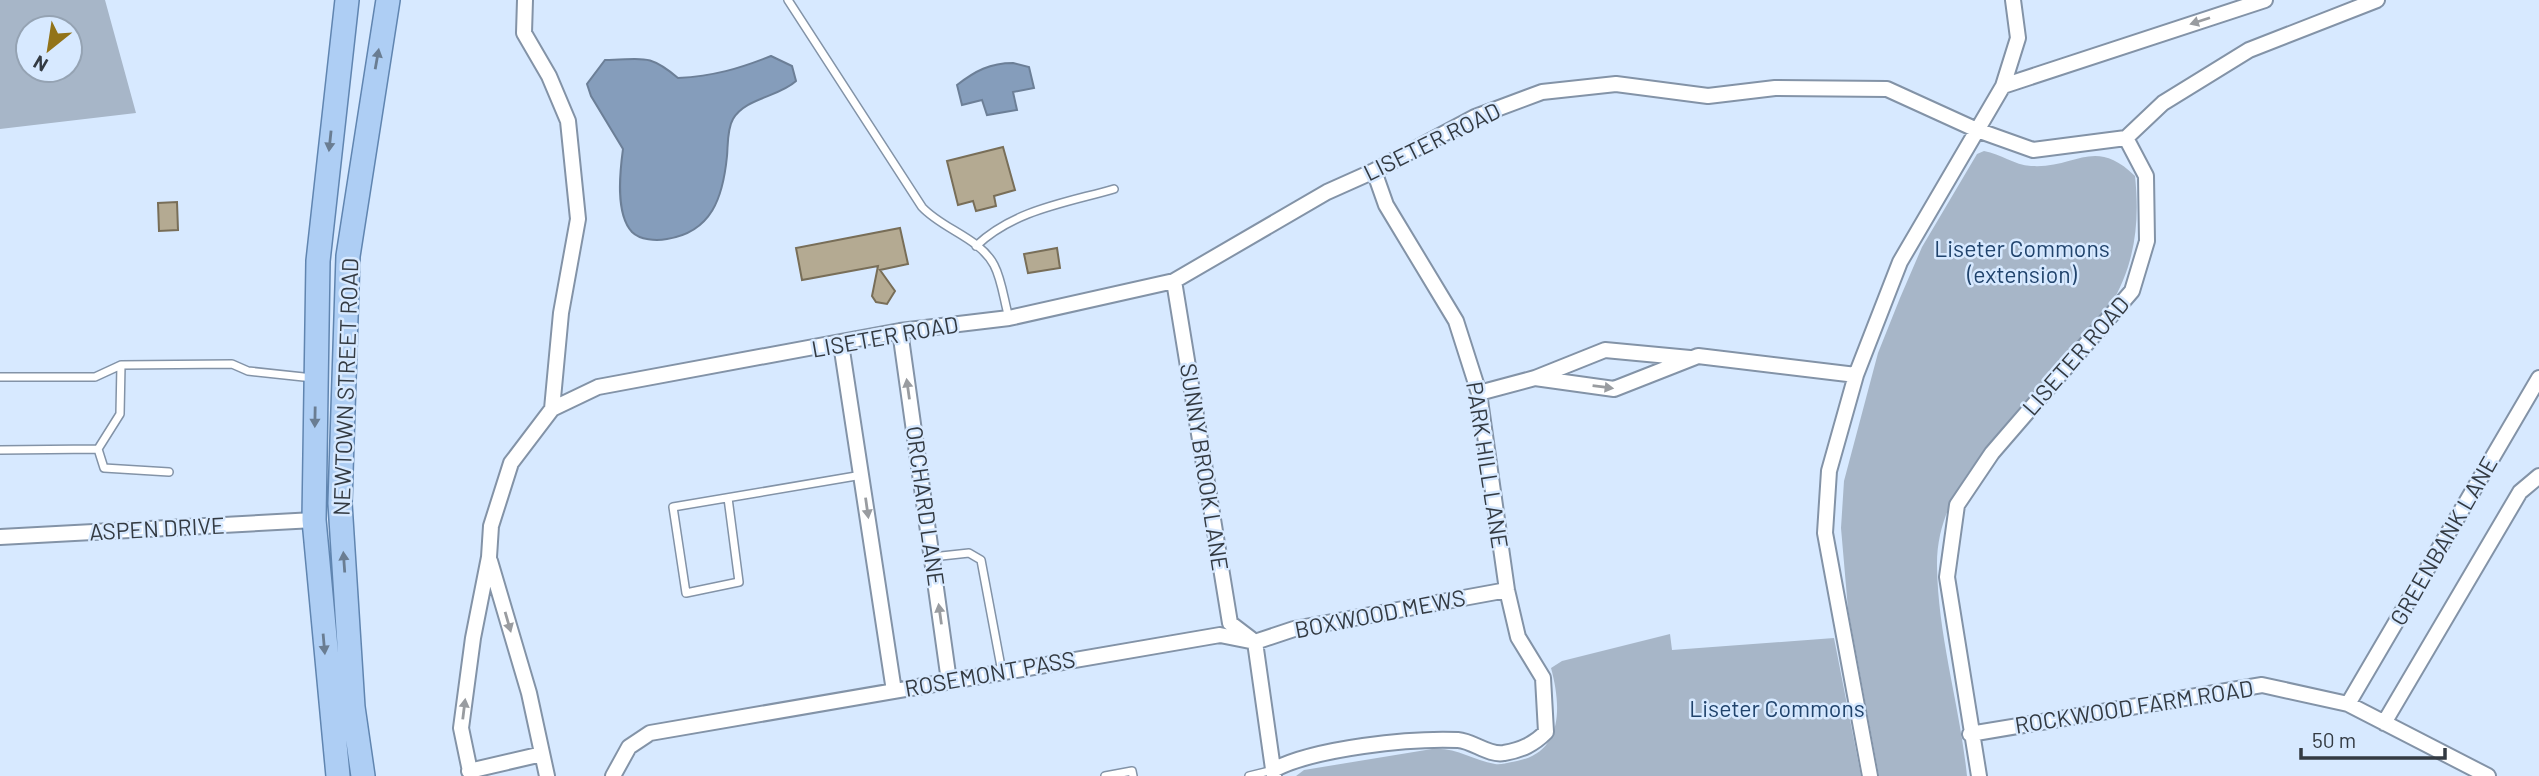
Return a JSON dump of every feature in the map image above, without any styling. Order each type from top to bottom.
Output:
[{"type":"main road","name":"NEWTOWN STREET ROAD","points":[[338,776],[314,520],[318,261],[347,0]]},
{"type":"main road","name":"NEWTOWN STREET ROAD","points":[[363,776],[353,706],[340,503],[348,256],[388,0]]},
{"type":"main road","points":[[335,90],[372,90]]},
{"type":"street","points":[[525,0],[524,33],[549,76],[568,121],[578,219],[561,313],[552,409]]},
{"type":"street","points":[[1870,776],[1825,533],[1829,471],[1856,375],[1900,262],[2003,86],[2018,38],[2013,0]]},
{"type":"street","points":[[2003,86],[2265,0]]},
{"type":"street","points":[[2126,138],[2163,103],[2249,50],[2377,0]]},
{"type":"street","name":"LISETER ROAD","points":[[470,774],[461,728],[473,638],[489,557],[491,526],[511,463],[552,409],[598,387],[900,331],[1009,318],[1174,281],[1327,192],[1374,171],[1475,117],[1542,93],[1616,84],[1708,96],[1775,88],[1887,89],[1978,130],[2033,150],[2126,138],[2146,176],[2147,241],[2132,291],[1992,453],[1957,505],[1947,577],[1970,734],[1979,776]]},
{"type":"street","name":"PARK HILL LANE","points":[[1274,773],[1293,760],[1400,742],[1462,740],[1500,754],[1532,746],[1546,732],[1543,678],[1518,638],[1507,590],[1479,393],[1456,321],[1386,205],[1374,171]]},
{"type":"street","name":"SUNNY BROOK LANE","points":[[1174,281],[1230,623],[1255,642]]},
{"type":"street","name":"ORCHARD LANE","points":[[900,331],[949,681]]},
{"type":"street","points":[[841,344],[894,691]]},
{"type":"street","points":[[1479,393],[1535,378],[1605,350],[1856,375]]},
{"type":"street","points":[[1535,378],[1614,389],[1696,357]]},
{"type":"street","name":"GREENBANK LANE","points":[[2348,704],[2539,378]]},
{"type":"street","name":"GREENBANK LANE","points":[[2384,723],[2520,492],[2539,476]]},
{"type":"street","name":"ASPEN DRIVE","points":[[0,537],[314,520]]},
{"type":"street","name":"LISETER ROAD","points":[[489,557],[529,694],[547,776]]},
{"type":"street","name":"BOXWOOD MEWS","points":[[1255,642],[1294,629],[1507,590]]},
{"type":"street","name":"ROSEMONT PASS","points":[[613,776],[629,747],[650,733],[1220,635],[1255,642]]},
{"type":"street","points":[[1255,642],[1274,773]]},
{"type":"street","name":"ROCKWOOD FARM ROAD","points":[[1970,734],[2262,685],[2348,704],[2488,776]]},
{"type":"street","points":[[470,774],[542,754]]},
{"type":"lane","points":[[788,0],[922,207],[933,219],[976,246],[995,266],[1009,318]]},
{"type":"lane","points":[[976,246],[999,225],[1016,217],[1114,189]]},
{"type":"lane","points":[[0,377],[95,377],[121,365],[232,364],[248,371],[316,378]]},
{"type":"lane","points":[[98,449],[120,415],[121,365]]},
{"type":"lane","points":[[0,450],[98,449]]},
{"type":"lane","points":[[98,449],[104,468],[169,472]]},
{"type":"lane","points":[[728,498],[739,582],[687,593],[673,507],[862,475]]},
{"type":"lane","points":[[932,557],[969,553],[981,560],[1002,672]]},
{"type":"lane","points":[[1105,776],[1132,771],[1133,776]]},
{"type":"lane","points":[[1249,776],[1274,773]]},
{"type":"green space","points":[[0,0],[105,0],[136,113],[0,129]]},
{"type":"green space","name":"Liseter Commons (extension)","points":[[1984,151],[2031,166],[2047,166],[2096,156],[2121,164],[2135,176],[2137,210],[2134,243],[2125,275],[2110,306],[1980,457],[1954,497],[1945,518],[1939,541],[1938,593],[1967,776],[1879,776],[1848,609],[1841,528],[1844,481],[1878,353],[1900,298],[1922,247],[1977,154]]},
{"type":"green space","name":"Liseter Commons","points":[[1670,634],[1672,650],[1834,638],[1861,776],[1296,776],[1304,770],[1432,749],[1449,750],[1498,764],[1532,756],[1544,748],[1555,725],[1557,697],[1551,668],[1562,661]]},
{"type":"water","points":[[771,56],[792,66],[796,81],[781,91],[746,106],[733,119],[722,185],[705,220],[695,229],[667,239],[648,239],[635,235],[627,224],[621,204],[623,149],[591,96],[587,84],[605,60],[644,59],[659,64],[678,78],[726,71]]},
{"type":"water","points":[[1013,63],[1029,67],[1034,88],[1013,92],[1017,110],[987,115],[982,100],[962,105],[957,85],[983,69],[997,64]]},
{"type":"building","points":[[1003,147],[1015,190],[994,196],[996,206],[976,211],[973,201],[958,205],[947,161]]},
{"type":"building","points":[[177,202],[178,230],[159,231],[158,203]]},
{"type":"building","points":[[900,228],[908,264],[880,270],[895,291],[887,304],[876,302],[872,296],[878,266],[802,280],[796,248]]},
{"type":"building","points":[[1057,248],[1060,268],[1028,273],[1024,254]]}]
